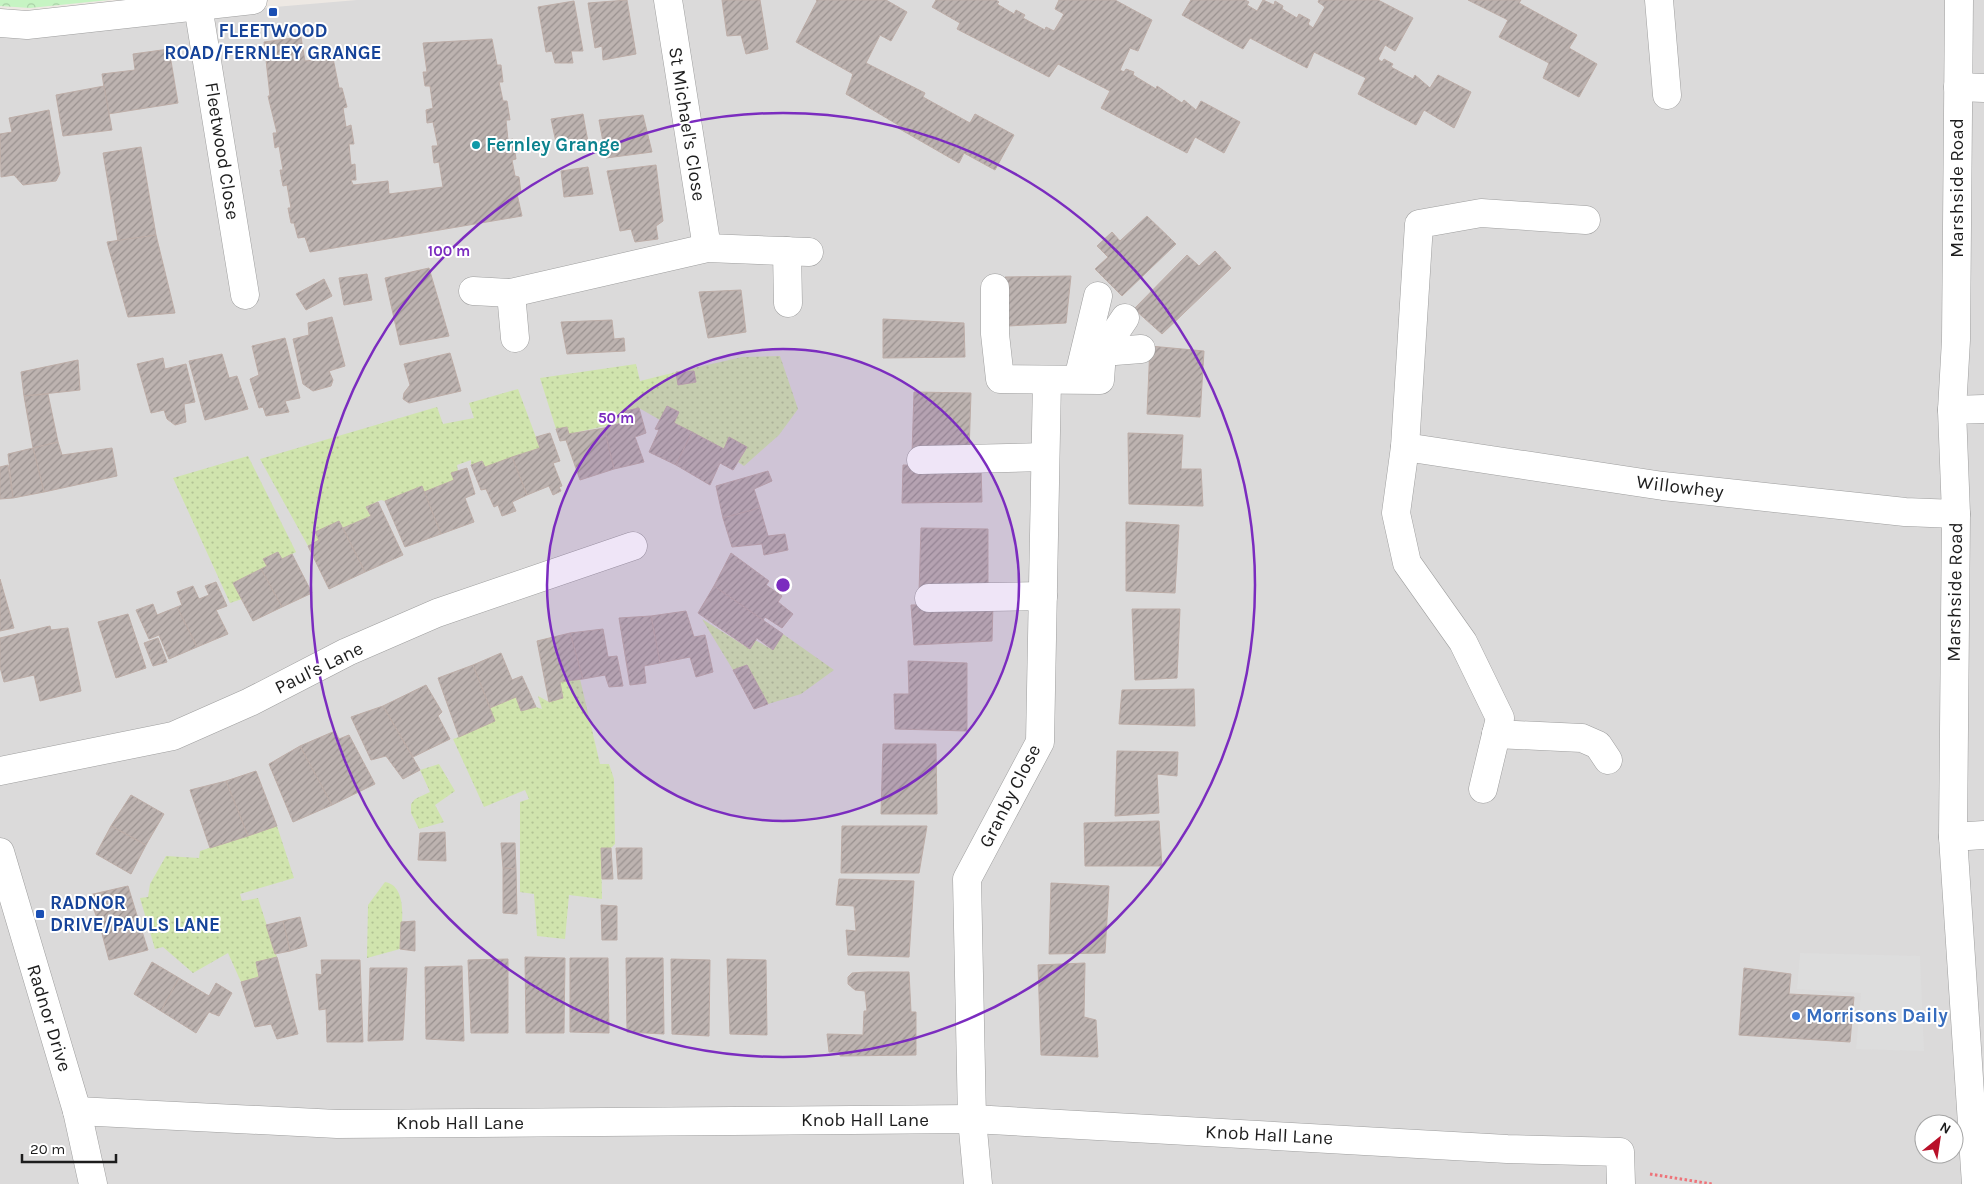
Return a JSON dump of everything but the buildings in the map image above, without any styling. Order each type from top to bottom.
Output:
[{"type":"street","points":[[0,23],[27,25],[252,0]]},
{"type":"street","name":"St Michael's Close","points":[[668,0],[707,248]]},
{"type":"street","points":[[1659,0],[1667,95]]},
{"type":"street","name":"Marshside Road","points":[[1959,0],[1971,88],[1952,410],[1956,514],[1953,837],[1976,1184]]},
{"type":"street","name":"Fleetwood Close","points":[[198,6],[245,295]]},
{"type":"street","points":[[1483,789],[1500,718],[1463,642],[1407,563],[1396,513],[1405,448],[1419,224],[1481,213],[1586,220]]},
{"type":"street","points":[[472,291],[511,293],[707,248],[798,252],[788,303]]},
{"type":"street","points":[[994,288],[995,334],[1000,379],[1089,379]]},
{"type":"street","points":[[511,293],[515,338]]},
{"type":"street","points":[[1089,379],[1098,296]]},
{"type":"street","points":[[1089,379],[1102,352],[1125,318]]},
{"type":"street","points":[[1102,352],[1141,349]]},
{"type":"street","name":"Granby Close","points":[[978,1184],[972,1119],[968,879],[1040,742],[1047,380]]},
{"type":"street","points":[[1952,410],[1984,409]]},
{"type":"street","name":"Willowhey","points":[[1405,448],[1664,486],[1905,512],[1956,514]]},
{"type":"street","points":[[921,460],[1045,457]]},
{"type":"street","name":"Paul's Lane","points":[[0,771],[173,736],[250,702],[347,652],[437,613],[633,546]]},
{"type":"street","points":[[930,598],[1043,596]]},
{"type":"street","points":[[1496,734],[1582,738],[1598,745],[1608,760]]},
{"type":"street","points":[[1953,837],[1984,835]]},
{"type":"street","name":"Radnor Drive","points":[[0,852],[77,1111],[93,1184]]},
{"type":"street","name":"Knob Hall Lane","points":[[77,1111],[337,1124],[972,1119],[1506,1149],[1620,1152],[1620,1176]]},
{"type":"path","points":[[1620,1176],[1712,1184]]},
{"type":"shaded area","points":[[357,0],[1984,0],[1984,1184],[0,1184],[0,30]]},
{"type":"shaded area","points":[[1800,953],[1920,956],[1924,1051],[1856,1049],[1861,993],[1797,989]]},
{"type":"green space","points":[[0,0],[109,0],[30,8],[0,6]]},
{"type":"green space","points":[[780,356],[798,409],[779,435],[744,466],[738,462],[747,447],[729,438],[724,449],[674,423],[679,412],[667,406],[660,420],[639,408],[625,411],[628,421],[569,434],[567,427],[556,429],[540,378],[636,364],[640,381],[676,372],[678,385],[696,382],[694,371],[677,372],[742,357]]},
{"type":"green space","points":[[518,389],[540,448],[485,467],[482,461],[471,465],[471,460],[457,465],[458,471],[454,480],[424,492],[422,486],[385,501],[381,500],[366,507],[371,516],[343,528],[339,521],[316,532],[319,540],[308,546],[260,459],[437,407],[443,424],[474,418],[469,403]]},
{"type":"green space","points":[[248,456],[296,552],[282,559],[277,552],[263,559],[267,566],[233,583],[242,599],[230,603],[173,478]]},
{"type":"green space","points":[[702,619],[750,649],[755,640],[773,650],[783,634],[834,670],[801,694],[768,704],[747,665],[733,670]]},
{"type":"green space","points":[[580,679],[600,764],[609,764],[614,779],[615,844],[611,848],[601,849],[602,899],[569,895],[565,939],[537,936],[534,894],[520,892],[520,802],[529,799],[525,790],[484,807],[453,739],[459,737],[490,708],[516,697],[521,711],[536,707],[542,709],[538,696],[549,702],[563,698],[560,682]]},
{"type":"green space","points":[[439,764],[455,791],[435,805],[444,822],[419,829],[411,813],[411,804],[415,799],[430,792],[420,770]]},
{"type":"green space","points":[[277,826],[294,878],[240,894],[242,901],[258,898],[277,957],[256,962],[259,977],[241,982],[228,953],[193,973],[163,947],[155,949],[140,898],[148,897],[150,884],[166,856],[199,858],[200,851]]},
{"type":"green space","points":[[385,882],[393,885],[401,900],[400,949],[367,958],[368,905]]},
{"type":"place","name":"FLEETWOOD ROAD/FERNLEY GRANGE","points":[[273,12]]},
{"type":"place","name":"Fernley Grange","points":[[476,145]]},
{"type":"place","name":"RADNOR DRIVE/PAULS LANE","points":[[40,914]]},
{"type":"place","name":"Morrisons Daily","points":[[1796,1016]]}]
